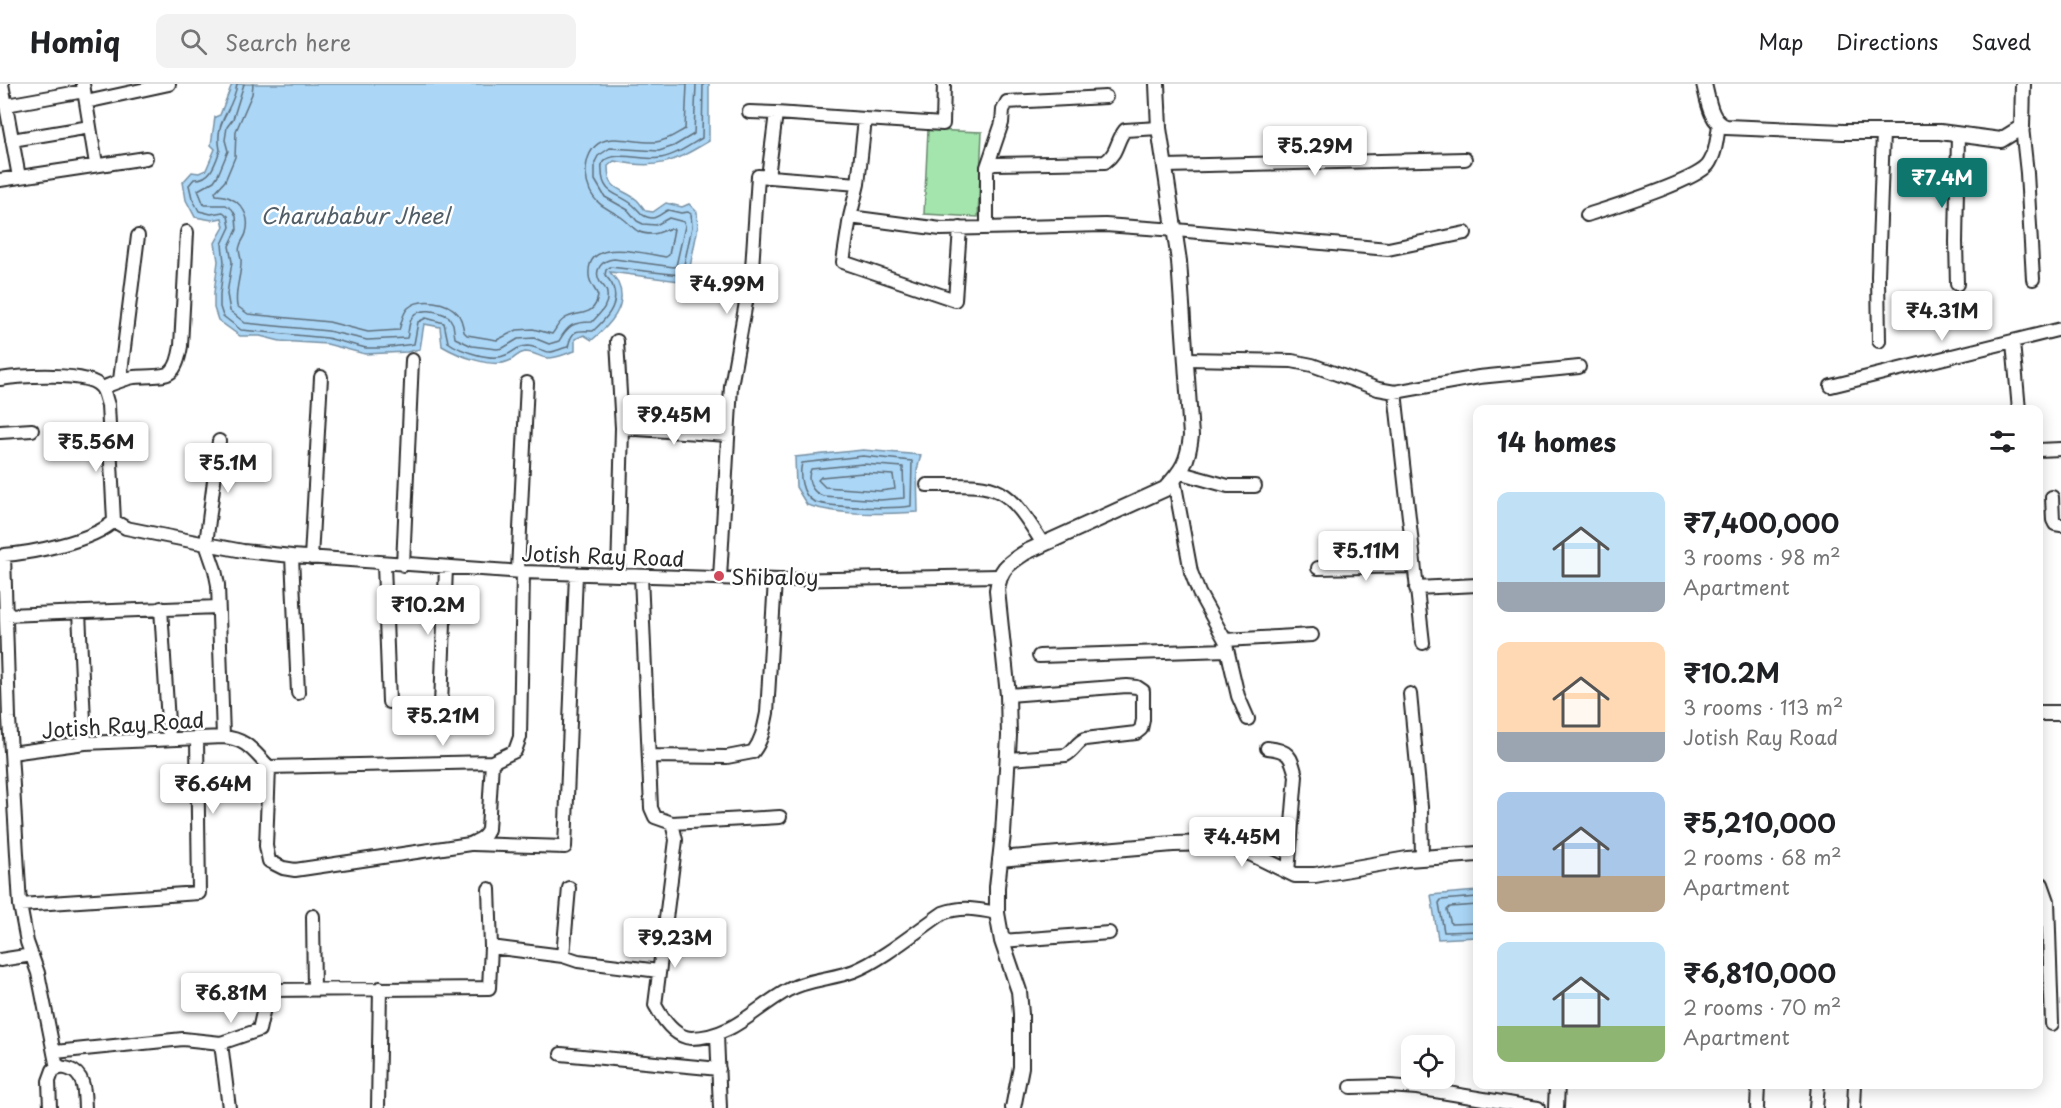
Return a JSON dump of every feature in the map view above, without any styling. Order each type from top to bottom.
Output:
[{"type":"street","points":[[2,84],[19,177]]},
{"type":"street","points":[[6,105],[84,92],[169,84]]},
{"type":"street","points":[[749,112],[943,124],[944,84]]},
{"type":"street","points":[[1014,1108],[1021,1067],[1019,991],[1002,941],[997,913],[1009,736],[1008,694],[997,590],[999,576],[1010,562],[1026,552],[1166,489],[1177,476],[1188,454],[1191,436],[1176,230],[1159,128],[1157,84]]},
{"type":"street","points":[[1587,215],[1671,185],[1703,170],[1710,163],[1716,146],[1719,125],[1713,115],[1704,84]]},
{"type":"street","points":[[2023,84],[2022,127],[2030,209],[2033,279]]},
{"type":"street","points":[[84,92],[96,164]]},
{"type":"street","points":[[987,227],[987,167],[1007,102],[1106,97]]},
{"type":"street","points":[[768,177],[776,113]]},
{"type":"street","points":[[865,119],[858,184],[843,262],[955,300],[960,228]]},
{"type":"street","points":[[1719,125],[1733,129],[1940,132],[2001,140],[2022,127]]},
{"type":"street","points":[[12,140],[90,127]]},
{"type":"street","points":[[987,167],[994,164],[1105,162],[1113,156],[1120,136],[1125,130],[1159,128]]},
{"type":"street","points":[[1879,341],[1878,276],[1883,132]]},
{"type":"street","points":[[1958,134],[1956,242],[1958,284]]},
{"type":"street","points":[[0,180],[146,158]]},
{"type":"street","points":[[1166,166],[1465,159]]},
{"type":"street","points":[[720,578],[731,386],[752,269],[758,176],[858,184]]},
{"type":"street","points":[[850,217],[941,229],[1105,225],[1388,249],[1465,233]]},
{"type":"street","points":[[102,388],[131,378],[166,377],[174,371],[181,346],[187,232]]},
{"type":"street","points":[[120,380],[138,236]]},
{"type":"street","points":[[1831,386],[2061,329]]},
{"type":"street","points":[[617,341],[622,428],[618,575]]},
{"type":"street","points":[[2013,342],[2019,405]]},
{"type":"street","points":[[1186,359],[1292,361],[1312,365],[1378,389],[1395,392],[1479,377],[1579,367]]},
{"type":"street","points":[[403,565],[412,360]]},
{"type":"street","points":[[0,379],[73,377],[91,381],[102,388],[108,405],[114,521],[107,527],[78,539],[34,552],[2,555],[6,615],[4,717],[11,753],[20,905],[56,1063],[60,1068]]},
{"type":"street","points":[[311,558],[321,377]]},
{"type":"street","points":[[223,737],[236,738],[245,743],[269,766],[492,762],[515,751],[520,737],[520,572],[527,383]]},
{"type":"street","points":[[1395,392],[1423,643]]},
{"type":"street","points":[[622,428],[728,435]]},
{"type":"street","points":[[0,432],[32,430]]},
{"type":"street","points":[[206,544],[219,441]]},
{"type":"street","points":[[2043,450],[2061,449]]},
{"type":"street","points":[[1177,476],[1228,486],[1255,486]]},
{"type":"street","points":[[1177,476],[1191,572],[1199,593],[1226,645],[1238,696],[1248,719]]},
{"type":"street","points":[[927,484],[977,485],[1004,493],[1025,515],[1043,544]]},
{"type":"street","points":[[2052,497],[2053,520],[2055,524],[2061,525]]},
{"type":"street","name":"Jotish Ray Road","points":[[114,521],[126,528],[243,551],[384,564],[520,572],[775,580],[999,576]]},
{"type":"street","name":"Jotish Ray Road","points":[[11,753],[85,743],[223,737],[215,570],[206,544]]},
{"type":"street","points":[[292,556],[298,693]]},
{"type":"street","points":[[384,564],[389,702]]},
{"type":"street","points":[[1318,568],[1413,566]]},
{"type":"street","points":[[441,706],[446,567]]},
{"type":"street","points":[[269,766],[266,846],[269,861],[275,865],[295,870],[470,844],[565,847],[576,574]]},
{"type":"street","points":[[641,576],[651,808],[655,817],[672,823],[780,817]]},
{"type":"street","points":[[650,756],[727,757],[753,752],[758,746],[766,713],[775,580]]},
{"type":"street","points":[[1416,588],[1473,585]]},
{"type":"street","points":[[6,615],[218,607]]},
{"type":"street","points":[[161,608],[169,739]]},
{"type":"street","points":[[79,612],[85,743]]},
{"type":"street","points":[[1039,656],[1226,645],[1312,635]]},
{"type":"street","points":[[1008,694],[1127,686],[1137,687],[1143,691],[1144,698],[1142,729],[1136,733],[1085,739],[1066,755],[1008,759]]},
{"type":"street","points":[[1410,694],[1421,807],[1422,857]]},
{"type":"street","points":[[2043,713],[2061,713]]},
{"type":"street","points":[[20,905],[199,893],[197,738]]},
{"type":"street","points":[[1267,748],[1280,749],[1288,754],[1293,762],[1296,776],[1288,872]]},
{"type":"street","points":[[470,844],[487,835],[489,829],[492,762]]},
{"type":"street","points":[[672,823],[676,840],[655,1005],[675,1032],[688,1038],[717,1035],[735,1027],[771,1000],[795,987],[854,971],[869,964],[943,913],[955,908],[967,907],[997,913]]},
{"type":"street","points":[[1000,859],[1173,844],[1214,843],[1242,851],[1295,875],[1315,875],[1422,857],[1473,854]]},
{"type":"street","points":[[2043,887],[2048,901],[2052,1024]]},
{"type":"street","points":[[563,956],[569,888]]},
{"type":"street","points":[[55,1052],[183,1039],[221,1043],[259,1030],[268,990],[489,988],[491,947],[489,889]]},
{"type":"street","points":[[313,916],[314,990]]},
{"type":"street","points":[[1002,941],[1109,933]]},
{"type":"street","points":[[491,947],[563,956],[578,961],[659,970]]},
{"type":"street","points":[[0,960],[32,955]]},
{"type":"street","points":[[378,1108],[380,988]]},
{"type":"street","points":[[717,1035],[720,1108]]},
{"type":"street","points":[[221,1043],[229,1108]]},
{"type":"street","points":[[561,1054],[719,1069]]},
{"type":"street","points":[[50,1108],[48,1080],[53,1070],[60,1068],[76,1072],[81,1078],[84,1108]]},
{"type":"street","points":[[1351,1087],[1417,1088],[1538,1108]]},
{"type":"street","points":[[1556,1108],[1557,1089]]},
{"type":"street","points":[[1757,1108],[1758,1089]]},
{"type":"street","points":[[1816,1108],[1818,1089]]},
{"type":"street","points":[[1854,1108],[1855,1089]]},
{"type":"green space","points":[[928,130],[982,132],[978,217],[924,214]]},
{"type":"water","name":"Charubabur Jheel","points":[[232,84],[709,84],[709,141],[685,155],[664,163],[642,165],[614,161],[608,166],[613,185],[637,200],[646,211],[653,212],[666,203],[682,207],[689,204],[697,212],[698,227],[687,282],[610,272],[621,291],[621,300],[616,315],[592,340],[584,335],[575,339],[575,351],[550,358],[525,352],[502,363],[475,360],[442,346],[440,327],[424,324],[420,349],[407,352],[365,354],[327,344],[280,341],[260,336],[240,336],[218,320],[214,308],[218,261],[215,243],[224,227],[222,218],[212,220],[195,217],[186,200],[183,182],[192,172],[199,173],[206,170],[215,149],[211,145],[215,117],[220,115]]},
{"type":"water","points":[[863,450],[921,455],[917,470],[918,512],[848,513],[807,505],[796,487],[795,457]]},
{"type":"water","points":[[1473,891],[1473,937],[1438,939],[1431,895]]},
{"type":"place","name":"Shibaloy","points":[[719,576]]}]
